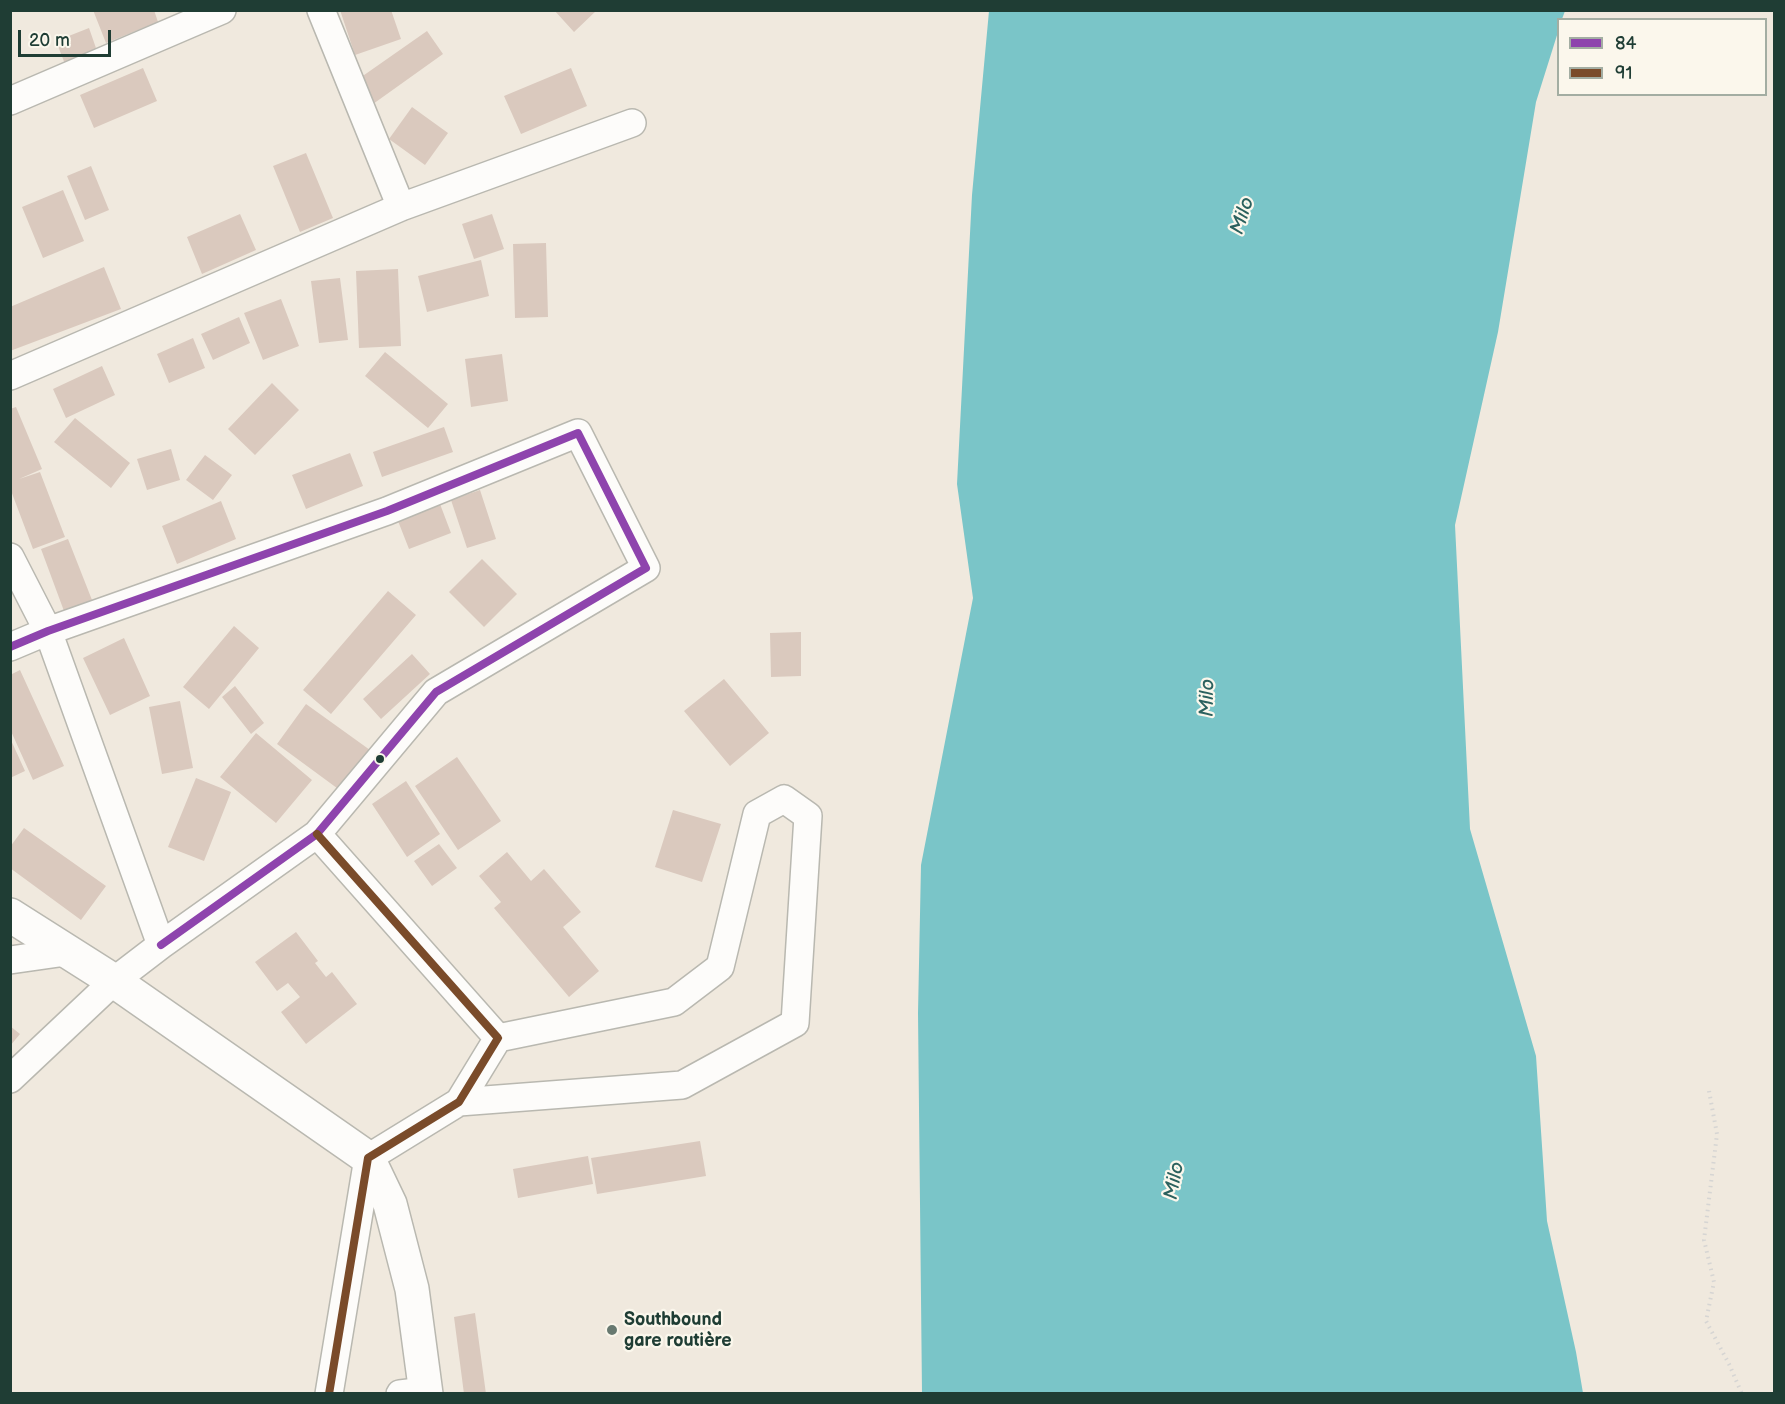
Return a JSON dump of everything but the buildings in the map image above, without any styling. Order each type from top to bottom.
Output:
[{"type":"street","points":[[10,101],[222,10]]},
{"type":"street","points":[[321,10],[401,207]]},
{"type":"street","points":[[10,376],[401,207],[632,123]]},
{"type":"street","points":[[10,647],[48,631],[387,511],[578,433],[646,568],[436,692],[317,834],[114,981],[10,1079]]},
{"type":"street","points":[[10,557],[48,631],[161,945]]},
{"type":"street","points":[[328,1394],[368,1158],[459,1102],[498,1038],[674,1002],[720,967],[757,814],[784,799],[808,816],[795,1023],[682,1085],[459,1102]]},
{"type":"street","points":[[317,834],[498,1038]]},
{"type":"street","points":[[10,915],[114,981],[368,1158],[390,1204],[412,1289],[417,1393]]},
{"type":"street","points":[[10,960],[66,952]]},
{"type":"path","points":[[1709,1091],[1717,1134],[1704,1240],[1714,1282],[1706,1321],[1742,1394]]},
{"type":"water","name":"Milo","points":[[989,11],[1565,11],[1562,18],[1557,18],[1557,35],[1536,102],[1498,332],[1455,525],[1470,829],[1536,1056],[1547,1221],[1583,1393],[922,1393],[918,1013],[921,865],[973,598],[957,484],[972,195]]},
{"type":"transit line","name":"84","points":[[10,647],[48,631],[387,511],[578,433],[646,568],[436,692],[317,834],[161,945]]},
{"type":"transit line","name":"91","points":[[317,834],[498,1038],[459,1102],[368,1158],[329,1394]]},
{"type":"place","name":"Southbound gare routière","points":[[612,1330]]}]
